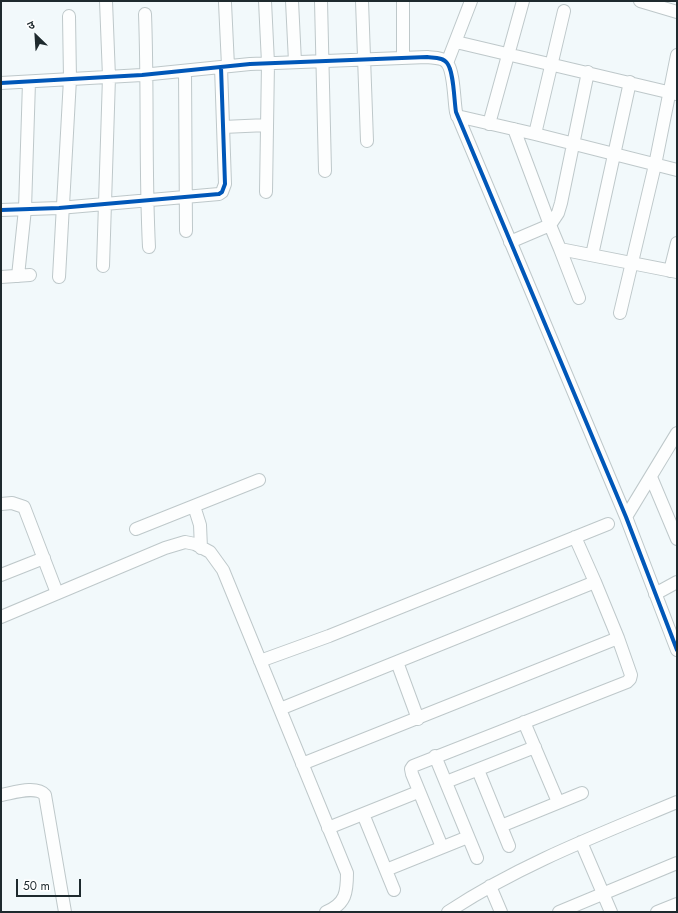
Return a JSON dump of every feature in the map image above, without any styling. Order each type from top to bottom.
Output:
[{"type":"street","points":[[103,266],[108,77],[106,1]]},
{"type":"street","points":[[265,1],[268,63],[266,192]]},
{"type":"street","points":[[292,1],[294,62]]},
{"type":"street","points":[[321,1],[324,171]]},
{"type":"street","points":[[362,1],[367,141]]},
{"type":"street","points":[[403,1],[404,58]]},
{"type":"street","points":[[447,62],[471,1]]},
{"type":"street","points":[[489,124],[523,1]]},
{"type":"street","points":[[648,2],[677,12]]},
{"type":"street","points":[[1,210],[105,204],[219,194],[224,188],[223,126],[225,3]]},
{"type":"street","points":[[535,134],[564,11]]},
{"type":"street","points":[[145,14],[149,247]]},
{"type":"street","points":[[59,277],[70,79],[70,16]]},
{"type":"street","points":[[456,42],[673,93]]},
{"type":"street","points":[[620,313],[631,262],[673,93],[677,55]]},
{"type":"street","points":[[1,83],[147,75],[224,66],[268,63],[427,57],[443,59],[447,62],[450,69],[453,100],[457,116],[626,517],[677,650]]},
{"type":"street","points":[[185,71],[186,231]]},
{"type":"street","points":[[510,242],[550,225],[558,213],[588,72]]},
{"type":"street","points":[[1,277],[24,276],[29,82]]},
{"type":"street","points":[[592,255],[630,82]]},
{"type":"street","points":[[457,116],[677,170]]},
{"type":"street","points":[[223,126],[267,125]]},
{"type":"street","points":[[514,129],[579,298]]},
{"type":"street","points":[[560,249],[674,271],[677,243]]},
{"type":"street","points":[[626,517],[676,437]]},
{"type":"street","points":[[651,476],[677,539]]},
{"type":"street","points":[[136,529],[259,480]]},
{"type":"street","points":[[1,504],[12,503],[24,508],[57,593]]},
{"type":"street","points":[[194,506],[200,525],[202,548]]},
{"type":"street","points":[[260,661],[329,636],[608,524]]},
{"type":"street","points":[[442,847],[418,792],[411,769],[413,766],[630,679],[631,675],[629,667],[618,638],[575,537]]},
{"type":"street","points":[[1,616],[165,548],[185,542],[195,544],[210,552],[223,570],[347,873],[347,893],[340,903],[326,912]]},
{"type":"street","points":[[1,575],[44,558]]},
{"type":"street","points":[[280,709],[595,582]]},
{"type":"street","points":[[655,594],[677,582]]},
{"type":"street","points":[[302,764],[618,638]]},
{"type":"street","points":[[397,662],[418,719]]},
{"type":"street","points":[[524,722],[558,802]]},
{"type":"street","points":[[446,782],[535,747]]},
{"type":"street","points":[[435,756],[477,858]]},
{"type":"street","points":[[478,770],[509,846]]},
{"type":"street","points":[[1,795],[36,790],[41,790],[45,794],[65,912]]},
{"type":"street","points":[[328,828],[418,792]]},
{"type":"street","points":[[501,826],[582,792]]},
{"type":"street","points":[[448,912],[490,886],[529,865],[677,802]]},
{"type":"street","points":[[363,814],[394,890]]},
{"type":"street","points":[[386,870],[468,836]]},
{"type":"street","points":[[581,842],[611,912]]},
{"type":"street","points":[[559,912],[677,863]]},
{"type":"street","points":[[490,886],[500,912]]},
{"type":"street","points":[[657,912],[677,904]]},
{"type":"cycle path","points":[[1,83],[142,75],[250,64],[427,57],[445,61],[451,72],[456,112],[626,517],[677,650]]},
{"type":"cycle path","points":[[1,210],[59,208],[219,194],[222,192],[225,184],[221,67]]}]
